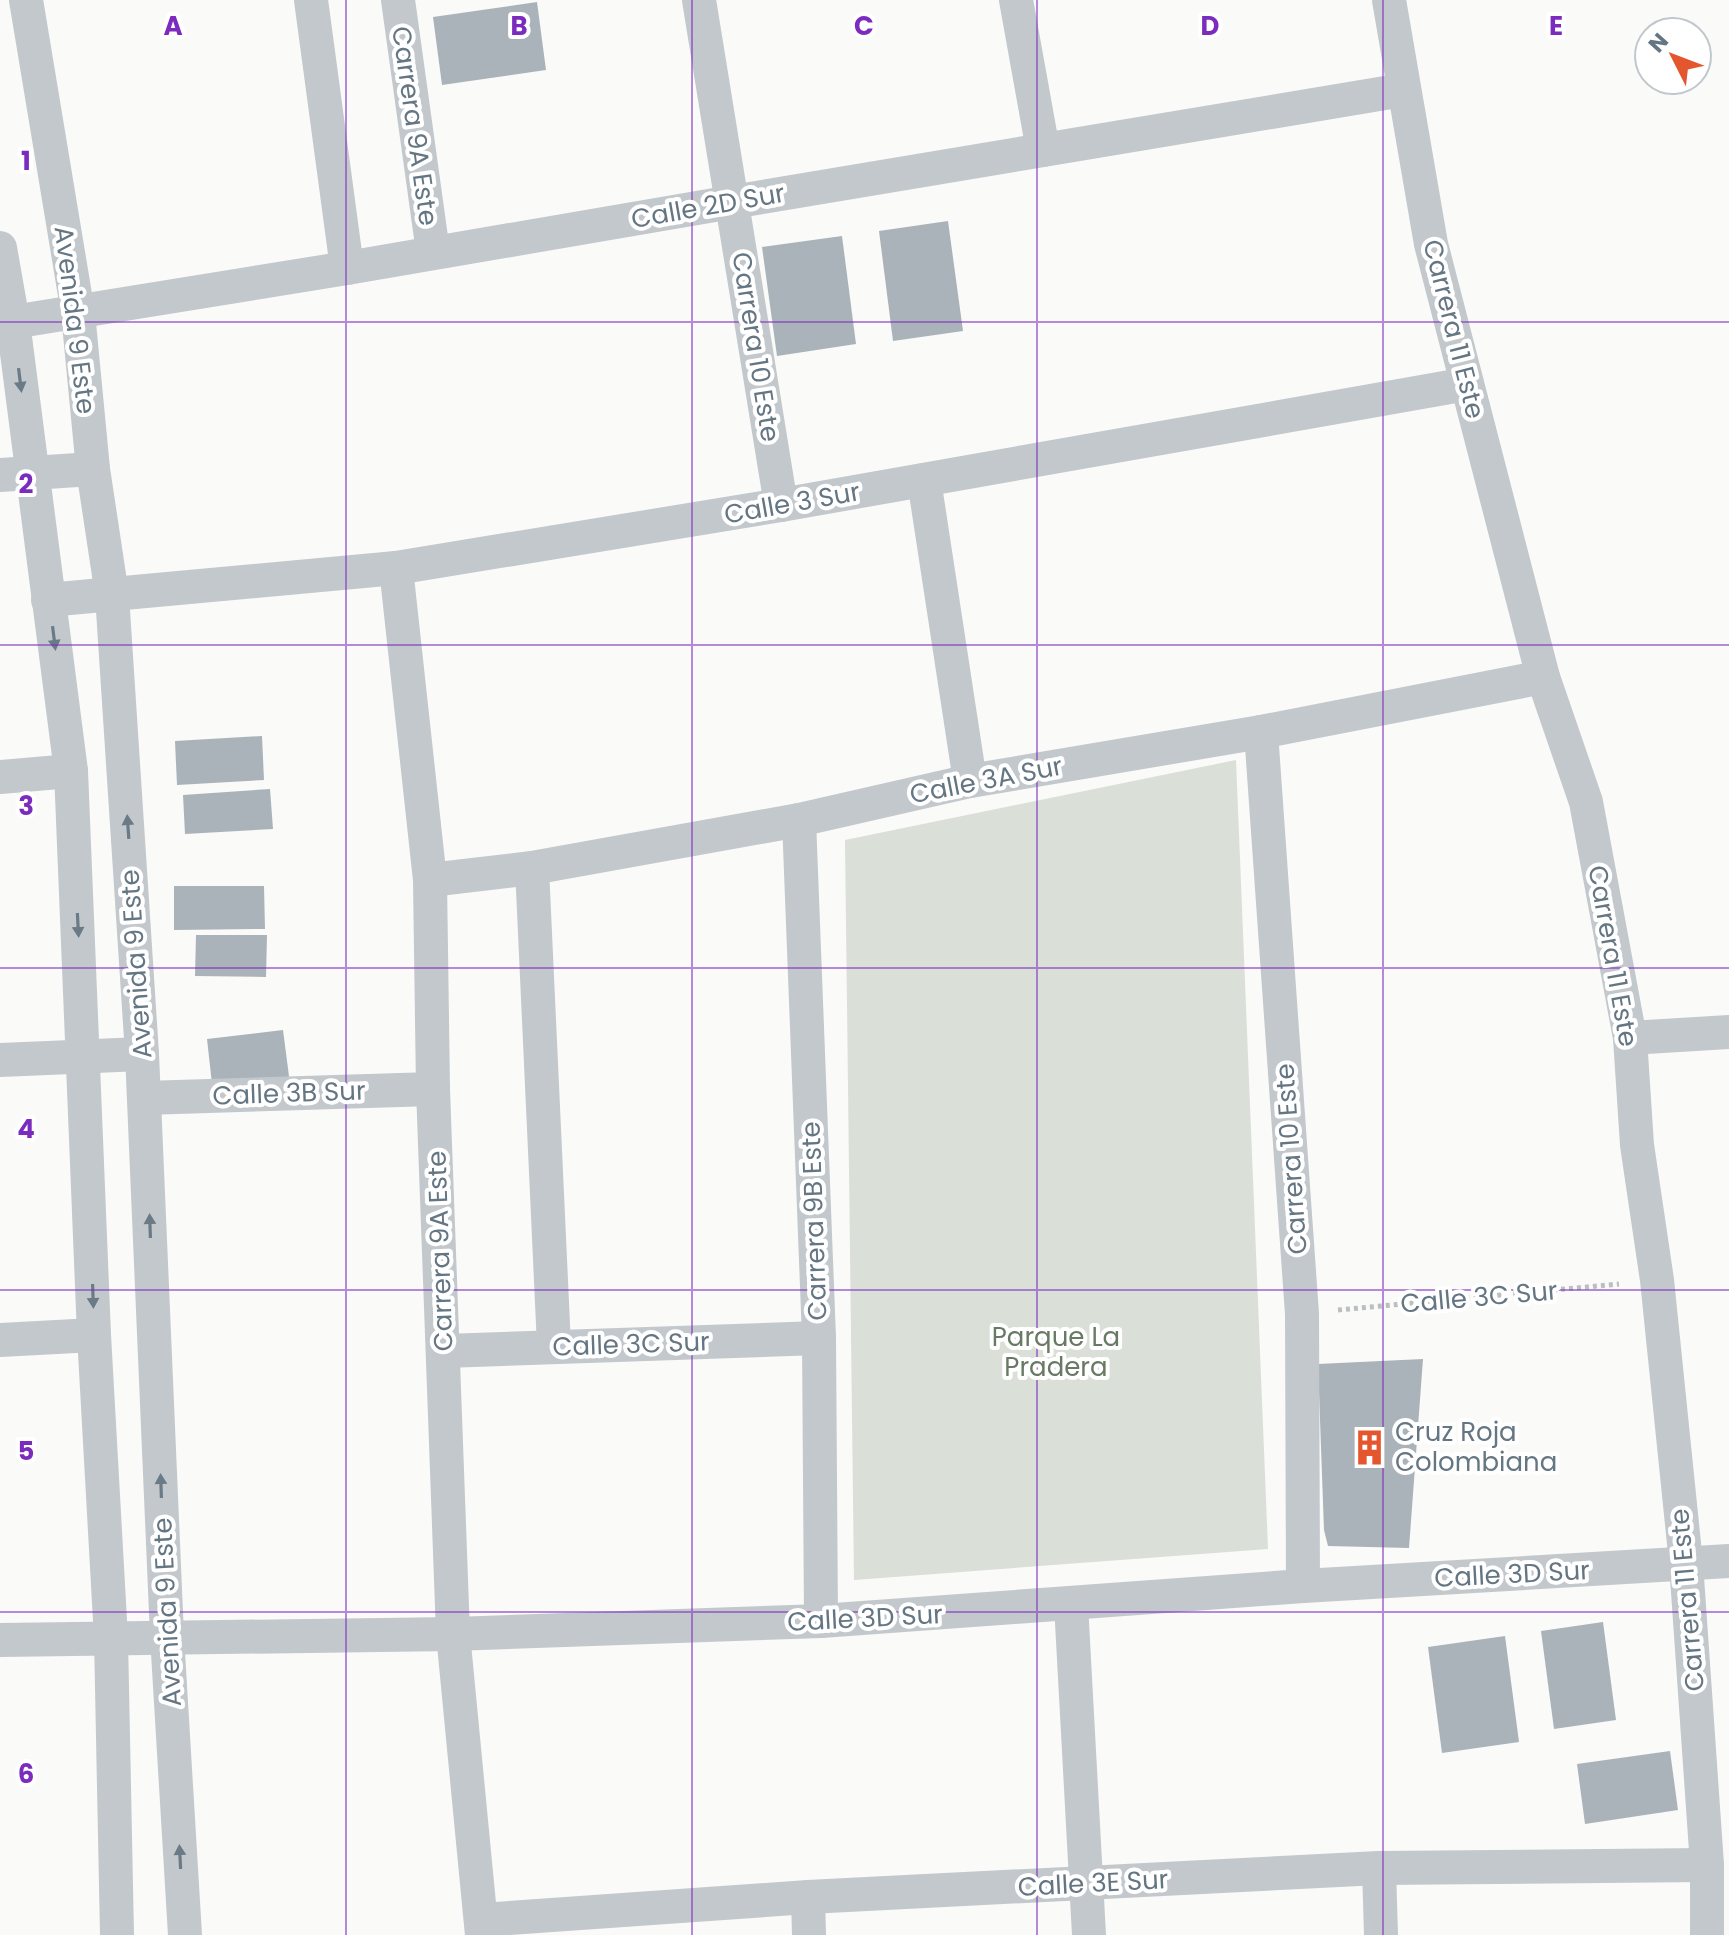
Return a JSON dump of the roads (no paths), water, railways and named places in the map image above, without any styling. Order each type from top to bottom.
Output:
[{"type":"street","name":"Avenida 9 Este","points":[[26,0],[78,313],[93,469],[112,595],[145,1098],[167,1636],[185,1935]]},
{"type":"street","points":[[311,0],[347,268]]},
{"type":"street","name":"Carrera 9A Este","points":[[398,0],[433,252]]},
{"type":"street","name":"Carrera 10 Este","points":[[699,0],[781,505]]},
{"type":"street","points":[[1016,0],[1043,150]]},
{"type":"street","name":"Carrera 11 Este","points":[[1389,0],[1431,244],[1543,677],[1586,802],[1630,1038],[1637,1145],[1657,1280],[1686,1563],[1707,1865],[1707,1935]]},
{"type":"street","name":"Calle 2D Sur","points":[[7,302],[78,313],[1403,90]]},
{"type":"street","name":"Avenida 9 Este","points":[[0,248],[7,302],[16,474],[48,600],[71,771],[94,1335],[111,1638],[117,1935]]},
{"type":"street","name":"Calle 3 Sur","points":[[48,600],[396,568],[781,505],[1467,384]]},
{"type":"street","points":[[16,474],[93,469]]},
{"type":"street","points":[[924,480],[970,781]]},
{"type":"street","name":"Carrera 9A Este","points":[[396,568],[430,880],[433,1089],[453,1634],[482,1928]]},
{"type":"street","name":"Calle 3A Sur","points":[[430,880],[532,868],[799,820],[970,781],[1261,732],[1543,677]]},
{"type":"street","name":"Carrera 10 Este","points":[[1261,732],[1302,1314],[1303,1586]]},
{"type":"street","points":[[0,777],[71,771]]},
{"type":"street","name":"Carrera 9B Este","points":[[799,820],[819,1338],[821,1621]]},
{"type":"street","points":[[532,868],[554,1346]]},
{"type":"street","points":[[1630,1038],[1729,1032]]},
{"type":"street","points":[[0,1060],[142,1054]]},
{"type":"street","name":"Calle 3B Sur","points":[[145,1098],[433,1089]]},
{"type":"street","points":[[0,1340],[94,1335]]},
{"type":"street","name":"Calle 3C Sur","points":[[444,1351],[819,1338]]},
{"type":"street","name":"Calle 3D Sur","points":[[0,1640],[453,1634],[821,1621],[1303,1586],[1729,1561]]},
{"type":"street","points":[[1071,1604],[1089,1935]]},
{"type":"street","name":"Calle 3E Sur","points":[[482,1928],[808,1897],[1379,1868],[1707,1865]]},
{"type":"street","points":[[1379,1868],[1381,1935]]},
{"type":"street","points":[[808,1897],[809,1935]]},
{"type":"place","name":"Cruz Roja Colombiana","points":[[1369,1447]]},
{"type":"park label","name":"Parque La Pradera","points":[[1056,1352]]}]
